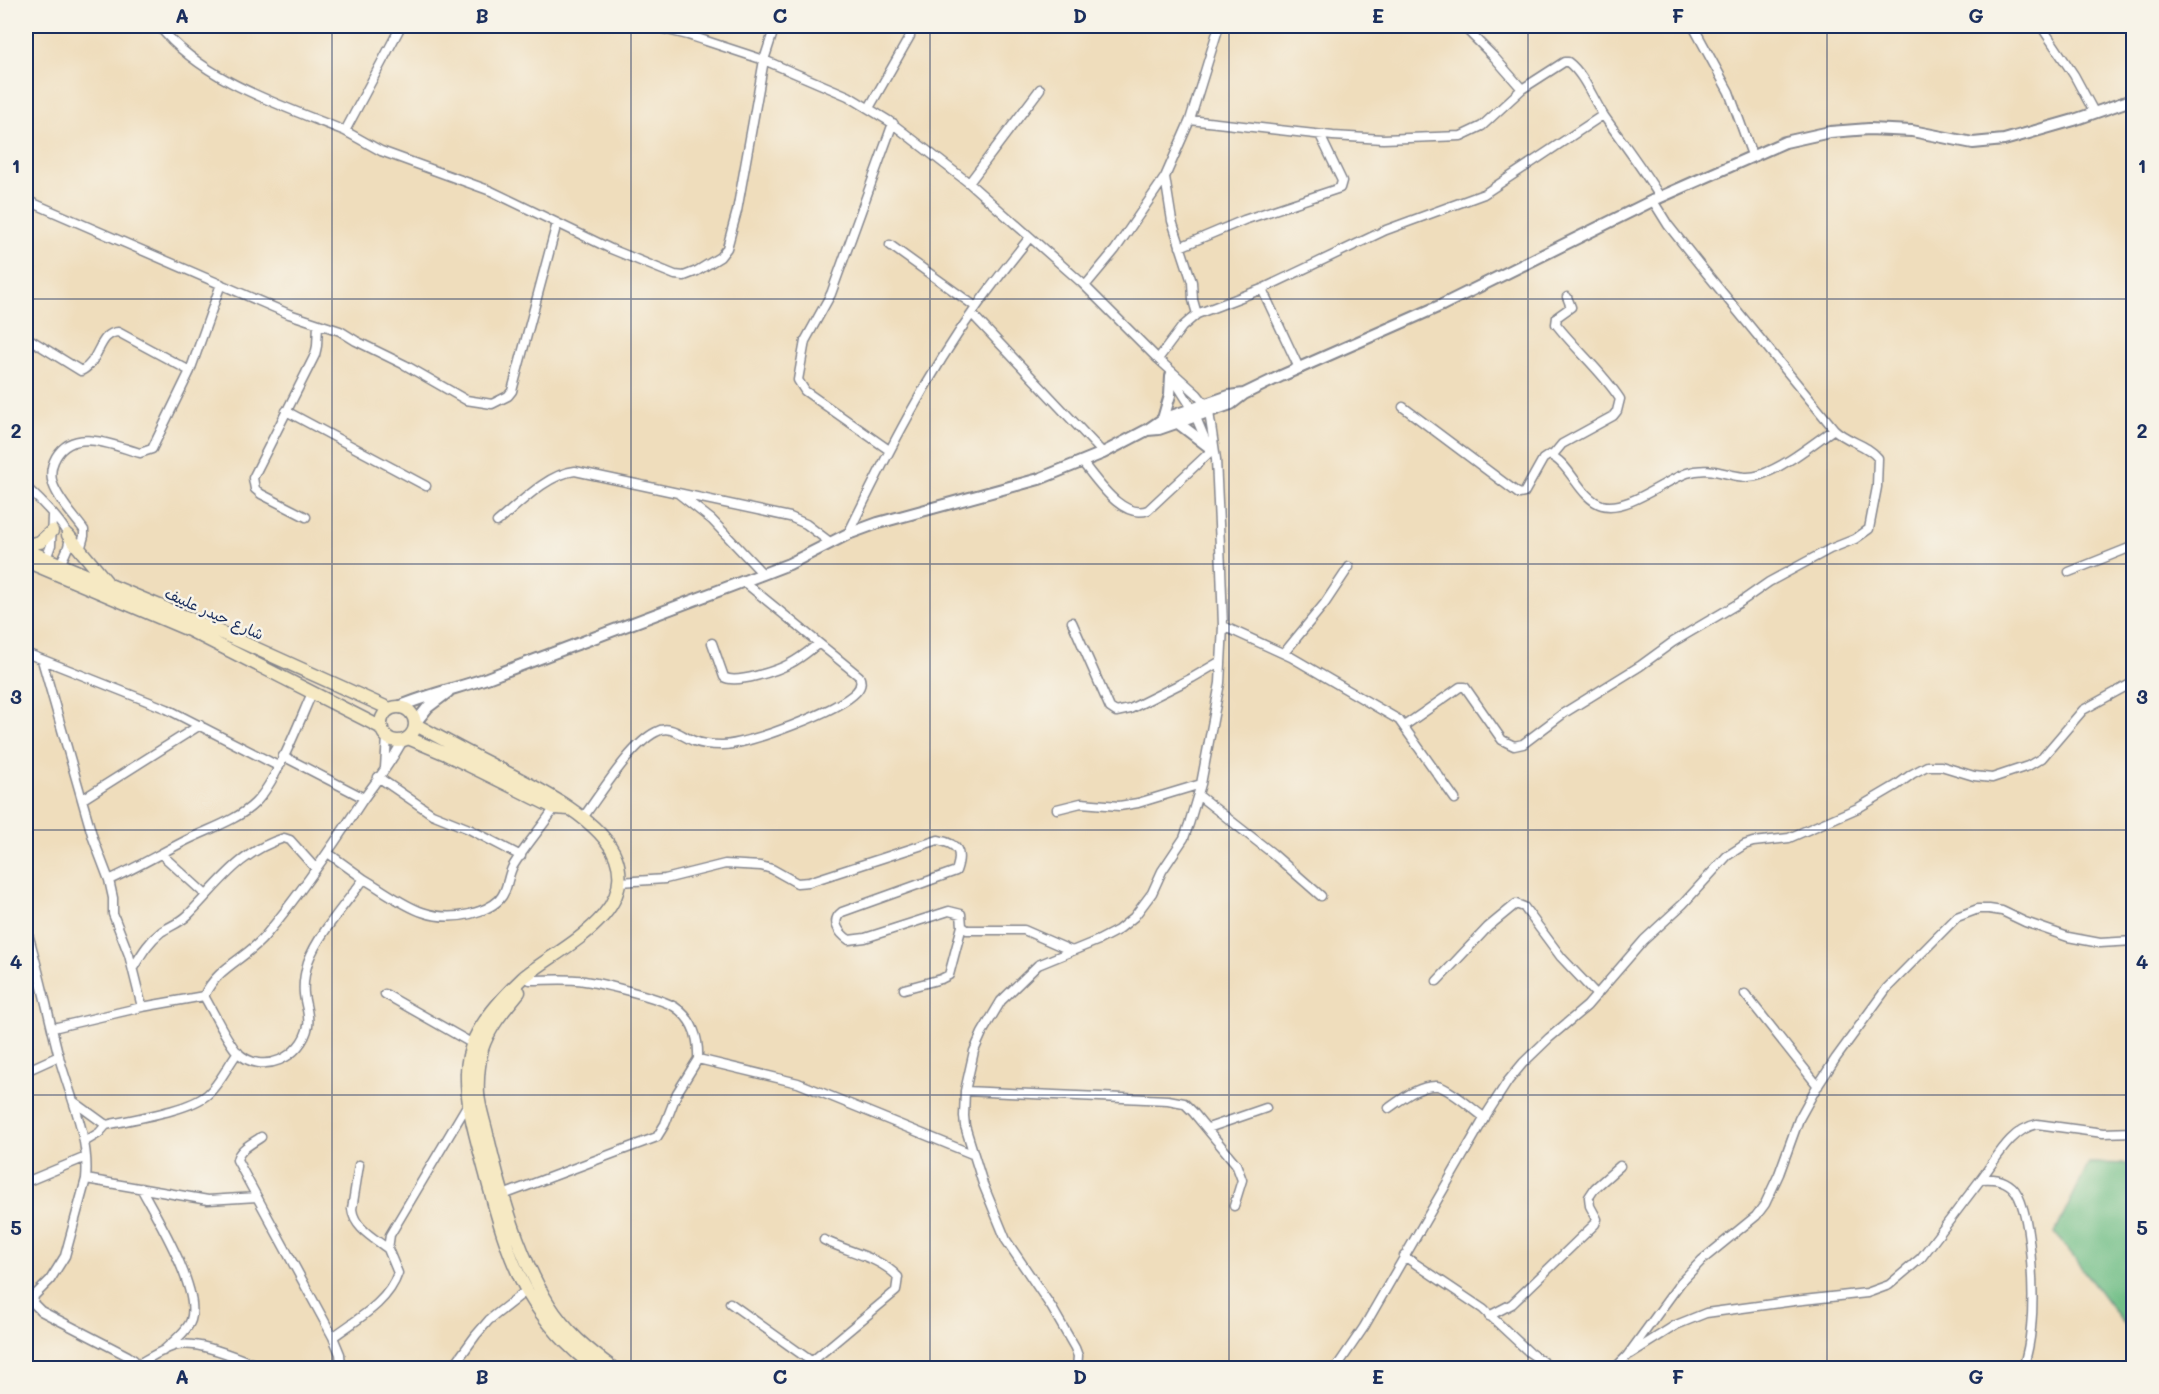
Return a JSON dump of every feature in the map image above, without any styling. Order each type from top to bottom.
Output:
[{"type":"main road","points":[[26,545],[40,542],[52,531]]},
{"type":"main road","points":[[68,535],[108,584]]},
{"type":"main road","name":"شارع حيدر علييف","points":[[26,550],[395,708]]},
{"type":"main road","name":"شارع حيدر علييف","points":[[26,561],[189,630],[384,732]]},
{"type":"main road","points":[[416,723],[413,733],[406,739],[396,741],[384,732],[382,719],[395,708],[411,712],[416,723],[582,819],[596,829],[613,850],[619,868],[620,882],[610,907],[597,922],[496,1006],[469,1053],[467,1073],[469,1102],[495,1205],[515,1264],[527,1290],[553,1329],[613,1368]]},
{"type":"main road","points":[[406,739],[446,754],[561,806]]},
{"type":"main road","points":[[530,976],[493,1026],[483,1048],[478,1096],[503,1195],[527,1260],[549,1305],[572,1342],[596,1368]]},
{"type":"street","points":[[159,26],[182,52],[272,103],[345,131],[381,151],[491,191],[611,249],[675,275],[684,276],[720,257],[727,248],[737,211],[764,60],[775,26]]},
{"type":"street","points":[[345,131],[401,26]]},
{"type":"street","points":[[651,26],[688,35],[764,60],[848,96],[892,123],[969,183],[1085,286],[1170,372],[1189,386],[1207,408],[1223,626],[1218,693],[1201,784],[1184,838],[1162,871],[1145,905],[1134,917],[1118,930],[1038,965],[1001,1001],[974,1051],[965,1091],[964,1116],[972,1154],[1006,1240],[1066,1330],[1078,1356],[1077,1368]]},
{"type":"street","points":[[1085,286],[1115,250],[1165,177],[1190,120],[1219,26]]},
{"type":"street","points":[[1463,26],[1522,89]]},
{"type":"street","points":[[1693,26],[1729,92],[1752,155]]},
{"type":"street","points":[[2041,26],[2074,75],[2094,112]]},
{"type":"street","points":[[869,108],[910,36]]},
{"type":"street","points":[[1190,120],[1320,135],[1383,139],[1461,136],[1482,126],[1522,89],[1564,62],[1568,62],[1576,70],[1637,161],[1656,199],[1687,248],[1834,429],[1878,458],[1872,520],[1865,532],[1769,582],[1564,713],[1523,744],[1514,746],[1502,740],[1465,687],[1460,687],[1404,726]]},
{"type":"street","points":[[969,183],[1040,89]]},
{"type":"street","points":[[395,708],[451,690],[763,574],[789,564],[848,534],[906,514],[1039,479],[1082,462],[1147,430],[1163,419],[1207,408],[1229,396],[1244,394],[1442,305],[1656,199],[1785,142],[1850,129],[1889,129],[1974,142],[2004,140],[2133,98]]},
{"type":"street","points":[[1158,359],[1182,327],[1197,315],[1262,289],[1386,230],[1484,194],[1604,115]]},
{"type":"street","points":[[889,450],[805,391],[798,380],[804,341],[831,294],[892,123]]},
{"type":"street","points":[[1180,247],[1244,220],[1340,188],[1342,181],[1320,135]]},
{"type":"street","points":[[1165,177],[1172,221],[1192,282],[1197,315]]},
{"type":"street","points":[[26,200],[289,314],[340,331],[466,400],[481,404],[500,401],[512,391],[556,223]]},
{"type":"street","points":[[848,534],[889,450],[974,310],[1030,237]]},
{"type":"street","points":[[890,245],[974,310],[1103,453]]},
{"type":"street","points":[[80,550],[84,530],[52,483],[51,469],[55,459],[62,449],[73,442],[88,440],[113,443],[140,453],[152,448],[190,371],[221,284]]},
{"type":"street","points":[[1262,289],[1299,369]]},
{"type":"street","points":[[1552,456],[1562,444],[1613,416],[1620,399],[1612,386],[1556,324],[1557,317],[1571,307],[1567,297]]},
{"type":"street","points":[[306,517],[261,494],[252,483],[315,355],[318,324]]},
{"type":"street","points":[[26,337],[81,371],[92,364],[107,336],[118,332],[190,371]]},
{"type":"street","points":[[1170,372],[1194,412],[1212,452]]},
{"type":"street","points":[[1163,419],[1170,395],[1170,372]]},
{"type":"street","points":[[1403,407],[1519,494],[1524,494],[1546,456],[1552,456],[1590,498],[1611,506],[1700,470],[1714,470],[1742,476],[1761,475],[1790,459],[1834,429]]},
{"type":"street","points":[[286,411],[426,486]]},
{"type":"street","points":[[1147,430],[1178,423],[1194,412]]},
{"type":"street","points":[[1178,423],[1212,452]]},
{"type":"street","points":[[1082,462],[1119,505],[1134,512],[1142,512],[1148,510],[1212,452]]},
{"type":"street","points":[[497,522],[552,478],[563,472],[585,472],[790,517],[806,524],[831,543]]},
{"type":"street","points":[[26,487],[68,535],[69,541],[60,564]]},
{"type":"street","points":[[677,493],[712,520],[763,574]]},
{"type":"street","points":[[46,559],[51,545],[52,516]]},
{"type":"street","points":[[2069,572],[2133,546]]},
{"type":"street","points":[[1284,653],[1325,603],[1349,567]]},
{"type":"street","points":[[582,819],[628,756],[658,730],[673,730],[696,742],[734,744],[776,732],[841,703],[855,694],[861,681],[859,676],[743,581]]},
{"type":"street","points":[[1072,622],[1110,708],[1116,712],[1130,709],[1221,661]]},
{"type":"street","points":[[1223,626],[1284,653],[1395,717],[1404,726],[1455,800]]},
{"type":"street","points":[[712,643],[724,677],[731,680],[778,669],[800,658],[818,644]]},
{"type":"street","points":[[26,653],[135,695],[200,725],[278,766]]},
{"type":"street","points":[[42,660],[93,838],[109,879],[113,898],[113,914],[129,955],[142,1007]]},
{"type":"street","points":[[1336,1368],[1364,1327],[1508,1081],[1523,1063],[1597,995],[1644,940],[1683,904],[1721,861],[1744,845],[1789,838],[1858,808],[1927,766],[1941,766],[1974,776],[1992,778],[2028,766],[2042,758],[2083,710],[2133,682]]},
{"type":"street","points":[[416,723],[428,707],[451,690]]},
{"type":"street","points":[[109,879],[138,867],[248,808],[263,793],[312,693]]},
{"type":"street","points":[[83,799],[200,725]]},
{"type":"street","points":[[384,732],[385,768]]},
{"type":"street","points":[[204,996],[212,982],[228,965],[260,942],[328,853],[406,739]]},
{"type":"street","points":[[283,756],[364,798]]},
{"type":"street","points":[[378,777],[432,814],[469,829],[521,856]]},
{"type":"street","points":[[1057,809],[1081,803],[1119,806],[1201,784]]},
{"type":"street","points":[[1198,795],[1322,896]]},
{"type":"street","points":[[328,853],[364,879],[427,914],[448,918],[459,916],[487,909],[498,902],[506,889],[510,873],[521,856],[561,806]]},
{"type":"street","points":[[133,968],[150,942],[161,932],[188,916],[206,895],[248,855],[284,838],[290,840],[316,868]]},
{"type":"street","points":[[620,882],[665,879],[725,864],[761,866],[772,869],[797,883],[809,882],[938,840],[950,842],[957,848],[960,857],[956,871],[838,915],[836,927],[849,940],[856,940],[949,911],[960,915],[962,926],[949,975],[904,989]]},
{"type":"street","points":[[161,854],[206,895]]},
{"type":"street","points":[[204,996],[238,1052],[252,1060],[275,1062],[288,1056],[299,1044],[308,1027],[309,1017],[304,984],[308,962],[317,945],[364,879]]},
{"type":"street","points":[[1437,981],[1488,927],[1519,904],[1524,907],[1561,957],[1597,995]]},
{"type":"street","points":[[1615,1368],[1627,1356],[1681,1282],[1702,1260],[1756,1216],[1765,1204],[1779,1174],[1799,1119],[1818,1086],[1887,988],[1957,917],[1978,909],[1989,909],[2002,911],[2068,938],[2116,944],[2133,941]]},
{"type":"street","points":[[962,926],[973,931],[1010,928],[1024,930],[1072,951]]},
{"type":"street","points":[[26,927],[28,943],[73,1101],[86,1157],[86,1179],[65,1256],[50,1280],[34,1296],[33,1303],[41,1311],[128,1356],[134,1360],[135,1367],[173,1347],[195,1345],[265,1368]]},
{"type":"street","points":[[503,1195],[657,1137],[665,1124],[677,1093],[698,1059],[698,1041],[690,1021],[674,1006],[646,996],[578,980],[530,976]]},
{"type":"street","points":[[385,994],[473,1044]]},
{"type":"street","points":[[1745,994],[1818,1086]]},
{"type":"street","points":[[53,1028],[142,1007],[204,996]]},
{"type":"street","points":[[84,1142],[99,1133],[106,1125],[172,1109],[204,1097],[238,1052]]},
{"type":"street","points":[[26,1071],[59,1056]]},
{"type":"street","points":[[698,1059],[798,1083],[972,1154]]},
{"type":"street","points":[[1389,1108],[1413,1093],[1435,1086],[1445,1089],[1485,1118]]},
{"type":"street","points":[[965,1091],[1176,1100],[1184,1103],[1208,1128],[1236,1164],[1242,1176],[1234,1206]]},
{"type":"street","points":[[73,1101],[106,1125]]},
{"type":"street","points":[[388,1249],[390,1235],[469,1102]]},
{"type":"street","points":[[1208,1128],[1266,1108]]},
{"type":"street","points":[[1627,1356],[1676,1325],[1706,1313],[1794,1300],[1867,1293],[1889,1285],[1922,1258],[2009,1142],[2022,1129],[2037,1124],[2103,1133],[2133,1132]]},
{"type":"street","points":[[261,1137],[242,1150],[237,1160],[333,1337],[343,1367],[324,1368]]},
{"type":"street","points":[[26,1182],[86,1157]]},
{"type":"street","points":[[333,1337],[387,1295],[398,1273],[388,1249],[359,1227],[352,1217],[359,1165]]},
{"type":"street","points":[[1489,1316],[1512,1304],[1595,1224],[1597,1219],[1590,1206],[1589,1197],[1594,1188],[1620,1166]]},
{"type":"street","points":[[86,1179],[208,1200],[257,1197]]},
{"type":"street","points":[[1982,1179],[1996,1179],[2012,1187],[2024,1210],[2031,1262],[2032,1309],[2030,1338],[2023,1368]]},
{"type":"street","points":[[141,1188],[178,1259],[189,1289],[192,1308],[187,1328],[163,1351]]},
{"type":"street","points":[[804,1368],[896,1291],[898,1285],[898,1277],[892,1270],[824,1240]]},
{"type":"street","points":[[1404,1256],[1489,1316],[1523,1347],[1552,1368]]},
{"type":"street","points":[[452,1368],[489,1320],[527,1290]]},
{"type":"street","points":[[730,1303],[811,1361]]},
{"type":"green space","points":[[2089,1163],[2133,1164],[2133,1336],[2055,1233]]}]
